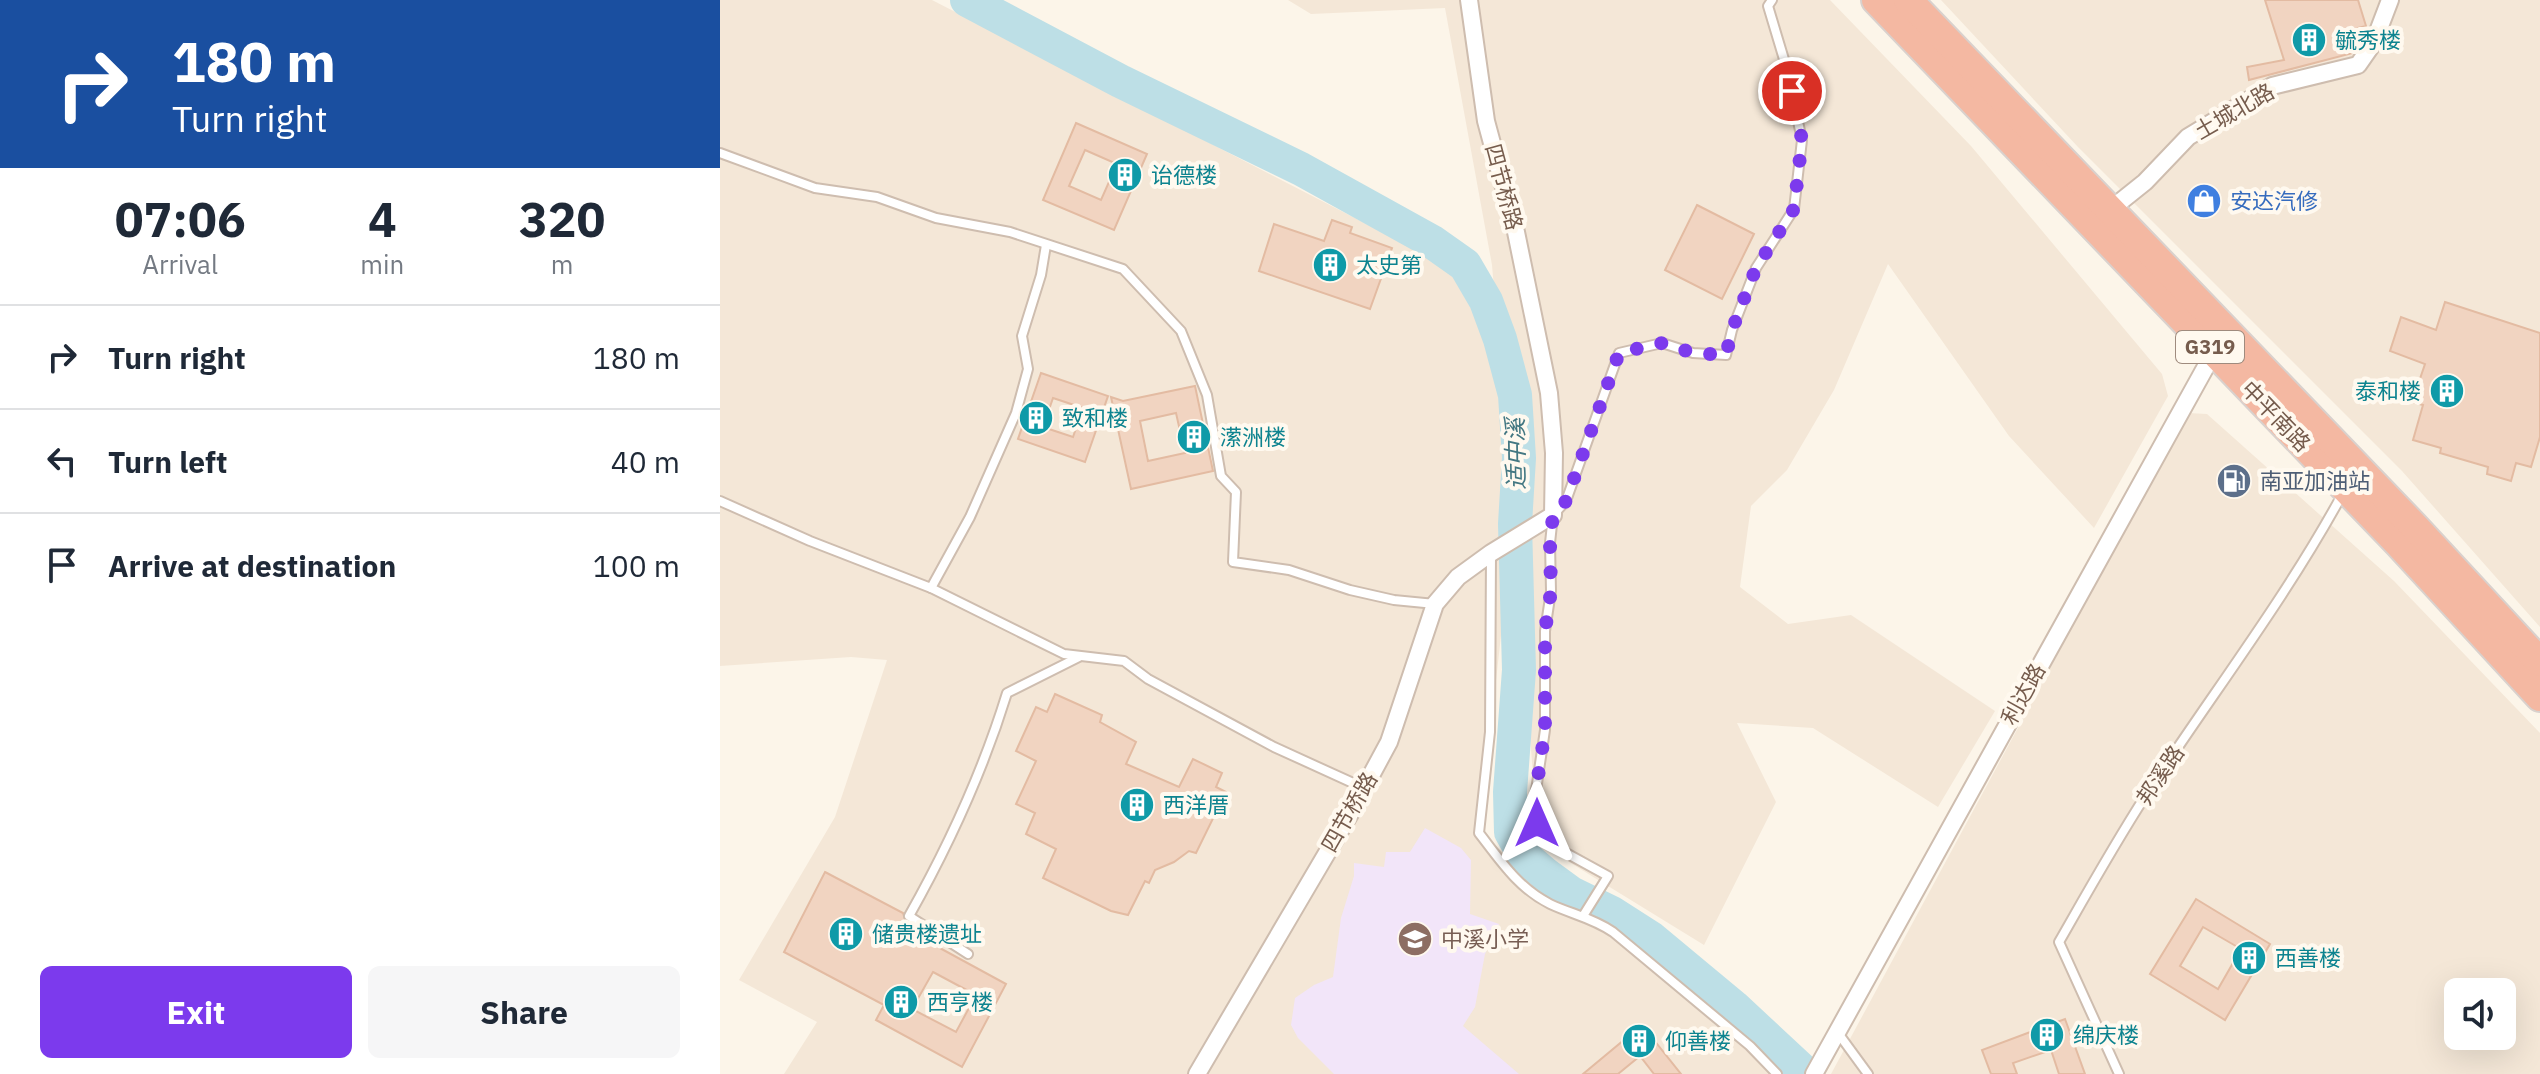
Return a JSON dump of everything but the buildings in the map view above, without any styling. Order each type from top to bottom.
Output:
[{"type":"highway","name":"中平南路","points":[[1876,0],[2346,489],[2540,697]]},
{"type":"highway","name":"G319","points":[[1908,0],[2415,527],[2540,662]]},
{"type":"street","name":"四节桥路","points":[[1197,1074],[1389,742],[1435,604],[1458,577],[1553,515],[1554,453],[1549,393],[1516,232],[1486,121],[1469,0]]},
{"type":"street","name":"土城北路","points":[[2110,210],[2145,182],[2188,137],[2272,86],[2358,65],[2374,42],[2390,0]]},
{"type":"street","name":"利达路","points":[[1814,1074],[2214,352]]},
{"type":"lane","points":[[1584,915],[1608,876],[1546,842],[1537,823],[1535,797],[1545,730],[1545,631],[1551,591],[1553,515],[1566,501],[1619,353],[1662,343],[1693,353],[1726,355],[1732,330],[1756,268],[1794,209],[1802,140],[1786,66],[1768,6],[1772,0]]},
{"type":"lane","points":[[720,153],[815,188],[877,197],[936,218],[1010,232],[1123,269],[1181,331],[1207,395],[1221,476],[1236,492],[1233,562],[1289,570],[1350,590],[1394,600],[1435,604]]},
{"type":"lane","points":[[931,588],[970,517],[1016,413],[1028,369],[1022,336],[1041,275],[1046,245]]},
{"type":"lane","name":"邦溪路","points":[[2119,1074],[2059,942],[2119,837],[2306,557],[2346,489]]},
{"type":"lane","points":[[720,501],[810,541],[931,588],[1064,654],[1124,661],[1148,679],[1274,747],[1364,788]]},
{"type":"lane","points":[[1491,553],[1490,732],[1479,833],[1521,886],[1546,902],[1602,924],[1652,962],[1750,1046],[1777,1074]]},
{"type":"lane","points":[[968,954],[909,916],[954,832],[1007,693],[1082,656]]},
{"type":"lane","points":[[1836,1035],[1868,1074]]},
{"type":"shaded area","points":[[720,0],[932,0],[1450,267],[1491,347],[1505,414],[1492,265],[1445,8],[1311,14],[1288,0],[1830,0],[1971,146],[2162,374],[2168,396],[2094,528],[2009,436],[1888,264],[1834,390],[1787,470],[1751,506],[1740,587],[1788,624],[1851,615],[1995,711],[1938,807],[1813,728],[1737,723],[1776,802],[1704,945],[1538,843],[1514,519],[1479,833],[1783,1074],[784,1074],[817,1022],[739,980],[835,817],[887,660],[851,657],[720,666]]},
{"type":"shaded area","points":[[1941,0],[2540,0],[2540,627],[2402,471],[2078,147]]},
{"type":"shaded area","points":[[2188,413],[2207,414],[2394,581],[2540,733],[2540,1074],[1831,1074]]},
{"type":"shaded area","name":"中溪小学","points":[[1425,828],[1461,848],[1471,860],[1470,914],[1499,924],[1485,954],[1475,1007],[1463,1026],[1519,1074],[1334,1074],[1298,1038],[1291,1025],[1295,998],[1333,977],[1341,918],[1354,876],[1354,863],[1384,867],[1386,852],[1410,852]]},
{"type":"waterway","name":"适中溪","points":[[967,0],[1120,81],[1301,169],[1431,241],[1465,265],[1486,301],[1515,395],[1519,458],[1515,524],[1519,670],[1510,792],[1511,832],[1525,857],[1545,874],[1571,893],[1612,913],[1651,938],[1734,1007],[1806,1074]]},
{"type":"place","name":"毓秀楼","points":[[2309,40]]},
{"type":"place","name":"诒德楼","points":[[1125,175]]},
{"type":"place","name":"安达汽修","points":[[2204,201]]},
{"type":"place","name":"太史第","points":[[1330,265]]},
{"type":"place","name":"泰和楼","points":[[2447,391]]},
{"type":"place","name":"致和楼","points":[[1036,418]]},
{"type":"place","name":"潆洲楼","points":[[1194,437]]},
{"type":"place","name":"南亚加油站","points":[[2234,481]]},
{"type":"place","name":"西洋厝","points":[[1137,805]]},
{"type":"place","name":"储贵楼遗址","points":[[846,934]]},
{"type":"place","name":"中溪小学","points":[[1415,939]]},
{"type":"place","name":"西善楼","points":[[2249,958]]},
{"type":"place","name":"西亨楼","points":[[901,1002]]},
{"type":"place","name":"绵庆楼","points":[[2047,1035]]},
{"type":"place","name":"仰善楼","points":[[1639,1041]]},
{"type":"route","points":[[1537,823],[1535,797],[1545,730],[1545,631],[1551,591],[1553,515],[1566,501],[1619,353],[1662,343],[1693,353],[1726,355],[1732,330],[1756,268],[1794,209],[1802,140],[1792,91]]}]
